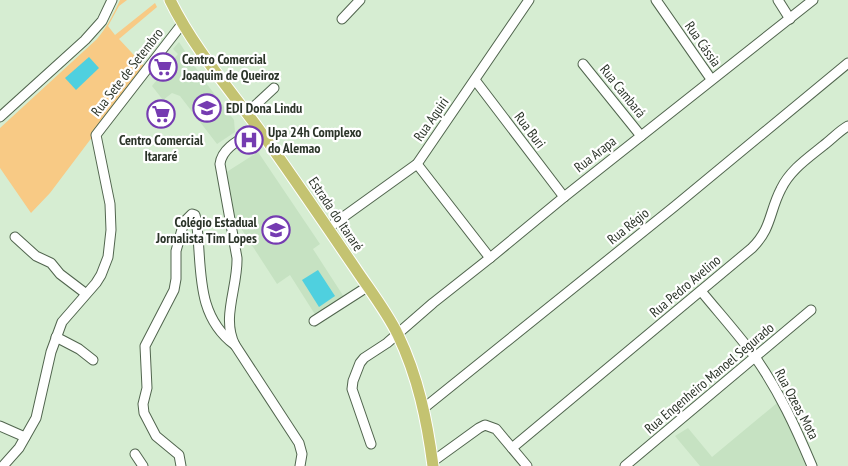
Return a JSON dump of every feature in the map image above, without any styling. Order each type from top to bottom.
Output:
[{"type":"main road","name":"Estrada do Itararé","points":[[170,0],[182,24],[215,73],[258,129],[328,228],[397,333],[411,365],[424,408],[433,464]]},
{"type":"street","points":[[0,117],[85,40],[102,21],[112,0]]},
{"type":"street","points":[[342,19],[360,0]]},
{"type":"street","name":"Rua Aquiri","points":[[328,228],[417,164],[529,0]]},
{"type":"street","name":"Rua Cássia","points":[[656,0],[710,79]]},
{"type":"street","points":[[778,0],[790,19]]},
{"type":"street","name":"Rua Arapa","points":[[371,444],[353,394],[353,381],[362,361],[387,343],[710,79],[813,0]]},
{"type":"street","name":"Rua Sete de Setembro","points":[[3,466],[19,448],[39,410],[56,337],[67,314],[96,283],[105,265],[111,230],[110,204],[96,135],[182,24]]},
{"type":"street","name":"Rua Régio","points":[[424,408],[675,206],[848,63]]},
{"type":"street","name":"Rua Cambará","points":[[583,64],[641,136]]},
{"type":"street","name":"Rua Buri","points":[[475,80],[564,197]]},
{"type":"street","points":[[246,113],[274,88]]},
{"type":"street","name":"Rua Pedro Avelino","points":[[512,448],[762,238],[786,180],[796,168],[848,126]]},
{"type":"street","points":[[258,129],[225,150],[220,158],[238,269],[229,327],[230,336],[300,443],[302,454],[300,466]]},
{"type":"street","points":[[417,164],[490,258]]},
{"type":"street","points":[[181,466],[179,455],[156,436],[144,413],[143,404],[147,388],[145,346],[174,290],[176,250],[184,222],[195,211],[207,306],[217,329],[235,345]]},
{"type":"street","points":[[15,237],[36,256],[50,263],[60,274],[85,293]]},
{"type":"street","points":[[314,321],[367,287]]},
{"type":"street","name":"Rua Ozeas Mota","points":[[701,291],[755,357],[790,414],[812,466]]},
{"type":"street","name":"Rua Engenheiro Manoel Segurado","points":[[625,466],[810,310]]},
{"type":"street","points":[[56,337],[79,349],[93,360]]},
{"type":"street","points":[[433,464],[485,425],[496,428],[527,466]]},
{"type":"street","points":[[0,426],[25,437]]},
{"type":"street","points":[[135,454],[143,466]]},
{"type":"shaded area","points":[[120,0],[127,0],[119,6],[108,26],[115,35],[155,3],[157,7],[119,39],[145,67],[50,193],[31,213],[0,168],[0,128],[97,39],[110,21]]},
{"type":"shaded area","points":[[179,42],[203,79],[234,120],[235,132],[217,144],[180,96],[172,93],[163,100],[152,86],[178,54],[173,49]]},
{"type":"shaded area","name":"Colégio Estadual Jornalista Tim Lopes","points":[[258,152],[320,244],[313,249],[344,297],[316,316],[290,275],[277,284],[233,216],[225,173]]},
{"type":"shaded area","points":[[777,403],[787,417],[807,466],[700,466],[675,436],[688,428],[712,457]]},
{"type":"water","points":[[89,57],[99,68],[76,90],[65,78]]},
{"type":"water","points":[[318,270],[335,296],[319,307],[302,280]]},
{"type":"place","name":"Centro Comercial Joaquim de Queiroz","points":[[163,67]]},
{"type":"place","name":"EDI Dona Lindu","points":[[207,108]]},
{"type":"place","name":"Centro Comercial Itararé","points":[[161,114]]},
{"type":"place","name":"Upa 24h Complexo do Alemao","points":[[249,140]]},
{"type":"place","name":"Colégio Estadual Jornalista Tim Lopes","points":[[276,230]]}]
